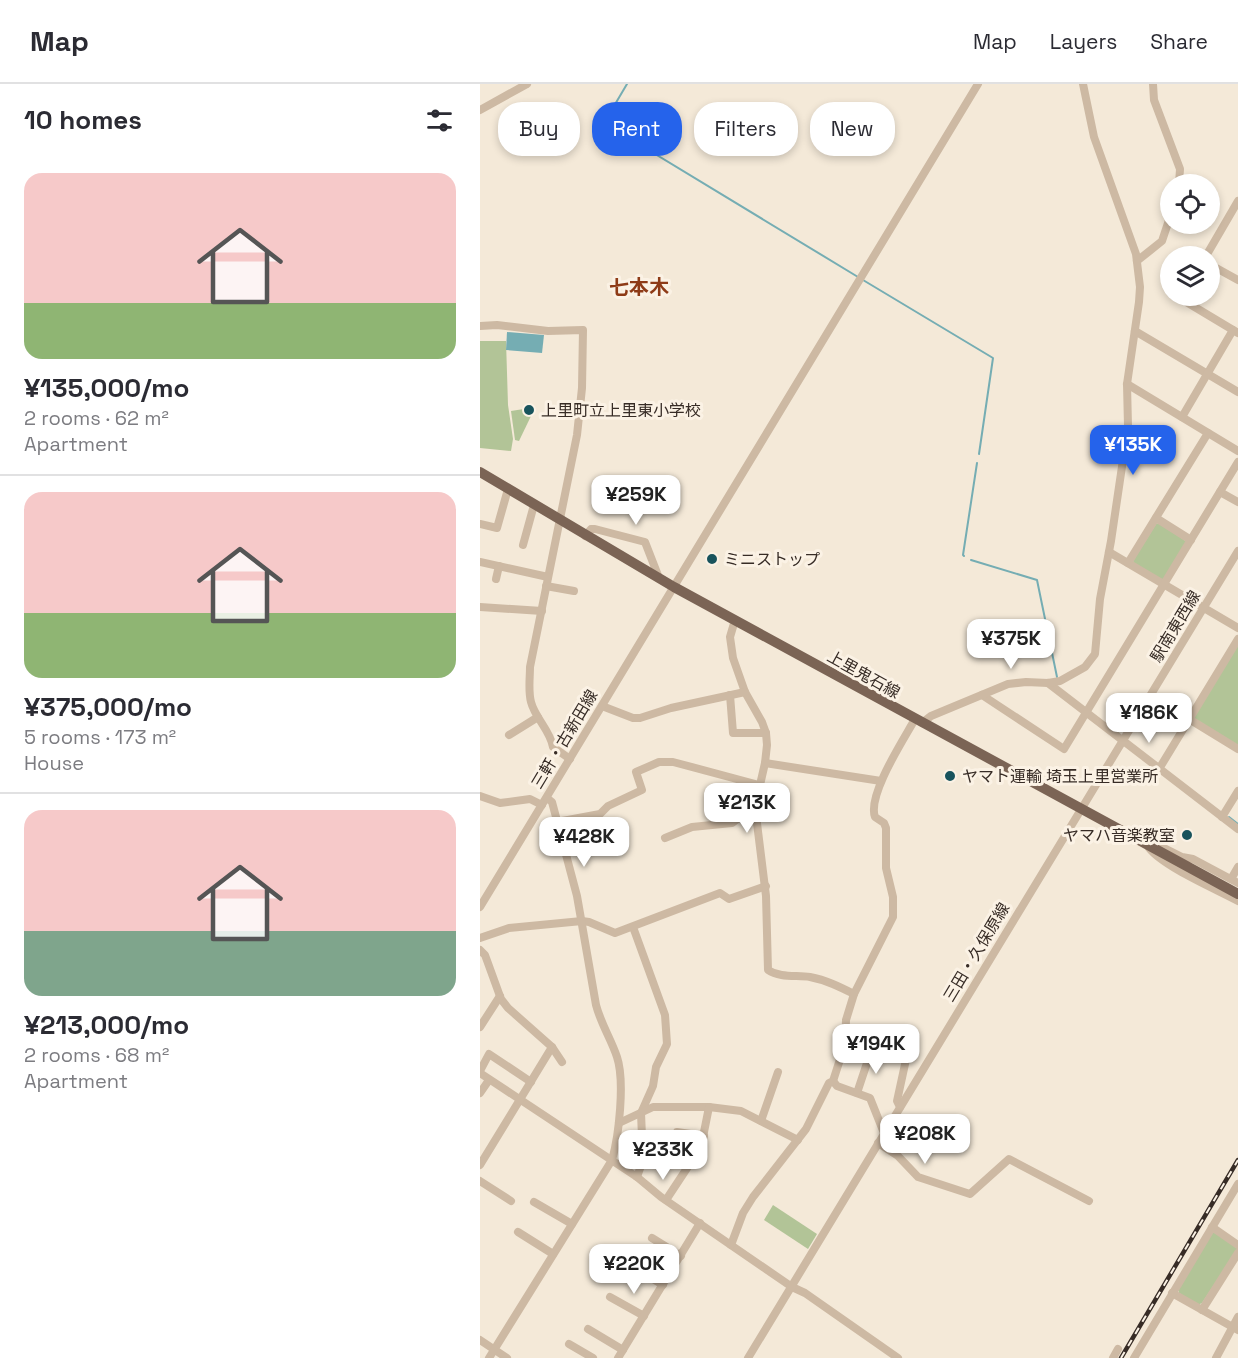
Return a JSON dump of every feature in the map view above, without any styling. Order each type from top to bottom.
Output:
[{"type":"main road","name":"上里鬼石線","points":[[480,472],[659,579],[1238,894]]},
{"type":"street","points":[[480,110],[527,84]]},
{"type":"street","name":"三軒・古新田線","points":[[480,907],[978,84]]},
{"type":"street","points":[[730,1245],[739,1220],[753,1197],[807,1130],[829,1083],[833,1081],[845,1044],[846,1020],[854,994],[893,917],[894,905],[886,868],[885,825],[874,813],[881,781],[919,721],[1018,682],[1047,683],[1070,677],[1085,667],[1095,654],[1100,598],[1128,426],[1126,384],[1139,302],[1137,261],[1092,129],[1083,84]]},
{"type":"street","points":[[1153,84],[1154,100],[1180,169],[1180,174]]},
{"type":"street","points":[[1212,246],[1238,201]]},
{"type":"street","points":[[1137,261],[1162,241],[1164,234]]},
{"type":"street","points":[[1220,270],[1238,280]]},
{"type":"street","points":[[1182,417],[1207,374],[1236,332],[1193,306]]},
{"type":"street","points":[[480,326],[583,330],[581,406],[573,458],[530,667],[531,701],[556,750],[570,759]]},
{"type":"street","points":[[1135,331],[1238,392]]},
{"type":"street","points":[[1126,384],[1238,451]]},
{"type":"street","points":[[1128,563],[1208,433]]},
{"type":"street","points":[[982,695],[1064,749],[1238,462]]},
{"type":"street","points":[[480,525],[497,528],[508,489]]},
{"type":"street","points":[[1220,492],[1238,502]]},
{"type":"street","points":[[523,545],[534,505]]},
{"type":"street","points":[[1156,518],[1191,540]]},
{"type":"street","points":[[585,536],[591,529],[595,529],[645,542],[659,579]]},
{"type":"street","name":"駅南東西線","points":[[1082,809],[1238,551]]},
{"type":"street","points":[[1109,552],[1238,628]]},
{"type":"street","points":[[480,562],[574,591]]},
{"type":"street","points":[[496,579],[499,566]]},
{"type":"street","points":[[480,607],[542,611]]},
{"type":"street","points":[[735,620],[731,628],[730,647],[745,692],[766,733],[765,764],[755,807],[766,886],[768,970],[774,974],[809,977],[830,983],[854,994]]},
{"type":"street","points":[[1159,769],[1238,639]]},
{"type":"street","points":[[1047,683],[1238,829]]},
{"type":"street","points":[[602,706],[633,718],[640,718],[671,708],[745,692]]},
{"type":"street","points":[[730,695],[733,733],[766,733]]},
{"type":"street","points":[[509,735],[538,717]]},
{"type":"street","points":[[1189,719],[1238,749]]},
{"type":"street","points":[[558,822],[600,814],[608,806],[642,790],[636,772],[659,762],[673,762],[759,784]]},
{"type":"street","points":[[765,764],[881,781]]},
{"type":"street","points":[[1222,817],[1238,791]]},
{"type":"street","points":[[480,796],[500,803],[530,799],[552,802],[573,878],[596,1005],[620,1066],[619,1124],[612,1160],[492,1354]]},
{"type":"street","points":[[665,838],[692,827],[732,823],[755,807]]},
{"type":"street","name":"三田・久保原線","points":[[748,1358],[1082,809]]},
{"type":"street","points":[[1145,843],[1156,844],[1182,857],[1193,859],[1234,881],[1238,867]]},
{"type":"street","points":[[1145,843],[1153,854],[1238,901]]},
{"type":"street","points":[[480,938],[509,928],[582,921],[615,933],[720,893],[729,899],[766,886]]},
{"type":"street","points":[[633,927],[665,1015],[667,1044],[656,1067],[653,1086],[641,1113],[643,1160],[637,1177]]},
{"type":"street","points":[[480,950],[500,996],[508,1008],[552,1047],[562,1062]]},
{"type":"street","points":[[480,1027],[500,996]]},
{"type":"street","points":[[480,1165],[552,1047]]},
{"type":"street","points":[[857,1093],[872,1048]]},
{"type":"street","points":[[531,1082],[489,1053],[480,1072],[637,1177],[730,1245],[792,1287],[805,1293],[898,1358]]},
{"type":"street","points":[[900,1107],[897,1101],[907,1055]]},
{"type":"street","points":[[761,1121],[778,1072]]},
{"type":"street","points":[[480,1093],[489,1080]]},
{"type":"street","points":[[833,1081],[837,1086],[870,1098],[884,1133]]},
{"type":"street","points":[[619,1124],[653,1107],[709,1107],[741,1111],[798,1140]]},
{"type":"street","points":[[666,1200],[705,1148],[704,1136],[709,1107]]},
{"type":"street","points":[[677,1132],[704,1136]]},
{"type":"street","points":[[878,1143],[898,1156],[918,1177],[970,1194],[1009,1159],[1089,1201]]},
{"type":"street","points":[[480,1181],[511,1201]]},
{"type":"street","points":[[1134,1358],[1238,1184]]},
{"type":"street","points":[[534,1202],[572,1224]]},
{"type":"street","points":[[588,1329],[620,1354],[700,1223]]},
{"type":"street","points":[[1212,1227],[1238,1245]]},
{"type":"street","points":[[518,1232],[553,1254]]},
{"type":"street","points":[[651,1238],[681,1256]]},
{"type":"street","points":[[1202,1310],[1238,1253]]},
{"type":"street","points":[[632,1266],[663,1286]]},
{"type":"street","points":[[1173,1293],[1235,1329]]},
{"type":"street","points":[[610,1297],[644,1316]]},
{"type":"street","points":[[1216,1358],[1235,1329],[1238,1317]]},
{"type":"street","points":[[480,1340],[492,1354],[507,1358]]},
{"type":"street","points":[[569,1344],[593,1358]]},
{"type":"street","points":[[1113,1358],[1118,1349]]},
{"type":"green space","points":[[480,341],[506,341],[508,405],[513,439],[511,451],[480,448]]},
{"type":"green space","points":[[530,408],[531,416],[519,441],[515,440],[511,411]]},
{"type":"green space","points":[[1159,523],[1187,542],[1164,579],[1161,580],[1134,564],[1133,561],[1156,524]]},
{"type":"green space","points":[[1238,645],[1238,746],[1195,720],[1194,717]]},
{"type":"green space","points":[[773,1205],[817,1234],[808,1249],[764,1220]]},
{"type":"green space","points":[[1215,1232],[1237,1246],[1237,1250],[1202,1303],[1198,1305],[1179,1293],[1178,1289],[1211,1233]]},
{"type":"water","points":[[507,332],[544,335],[542,353],[506,350]]},
{"type":"waterway","points":[[627,84],[604,123],[858,277]]},
{"type":"waterway","points":[[863,280],[993,358],[979,454]]},
{"type":"waterway","points":[[964,556],[977,463]]},
{"type":"waterway","points":[[971,560],[1037,580],[1057,677]]},
{"type":"waterway","points":[[1229,817],[1238,824]]},
{"type":"railway","points":[[1121,1358],[1238,1160]]},
{"type":"place","name":"上里町立上里東小学校","points":[[529,410]]},
{"type":"place","name":"ミニストップ","points":[[712,559]]},
{"type":"place","name":"ヤマト運輸 埼玉上里営業所","points":[[950,776]]},
{"type":"place","name":"ヤマハ音楽教室","points":[[1187,835]]},
{"type":"district","name":"七本木","points":[[639,287]]}]
